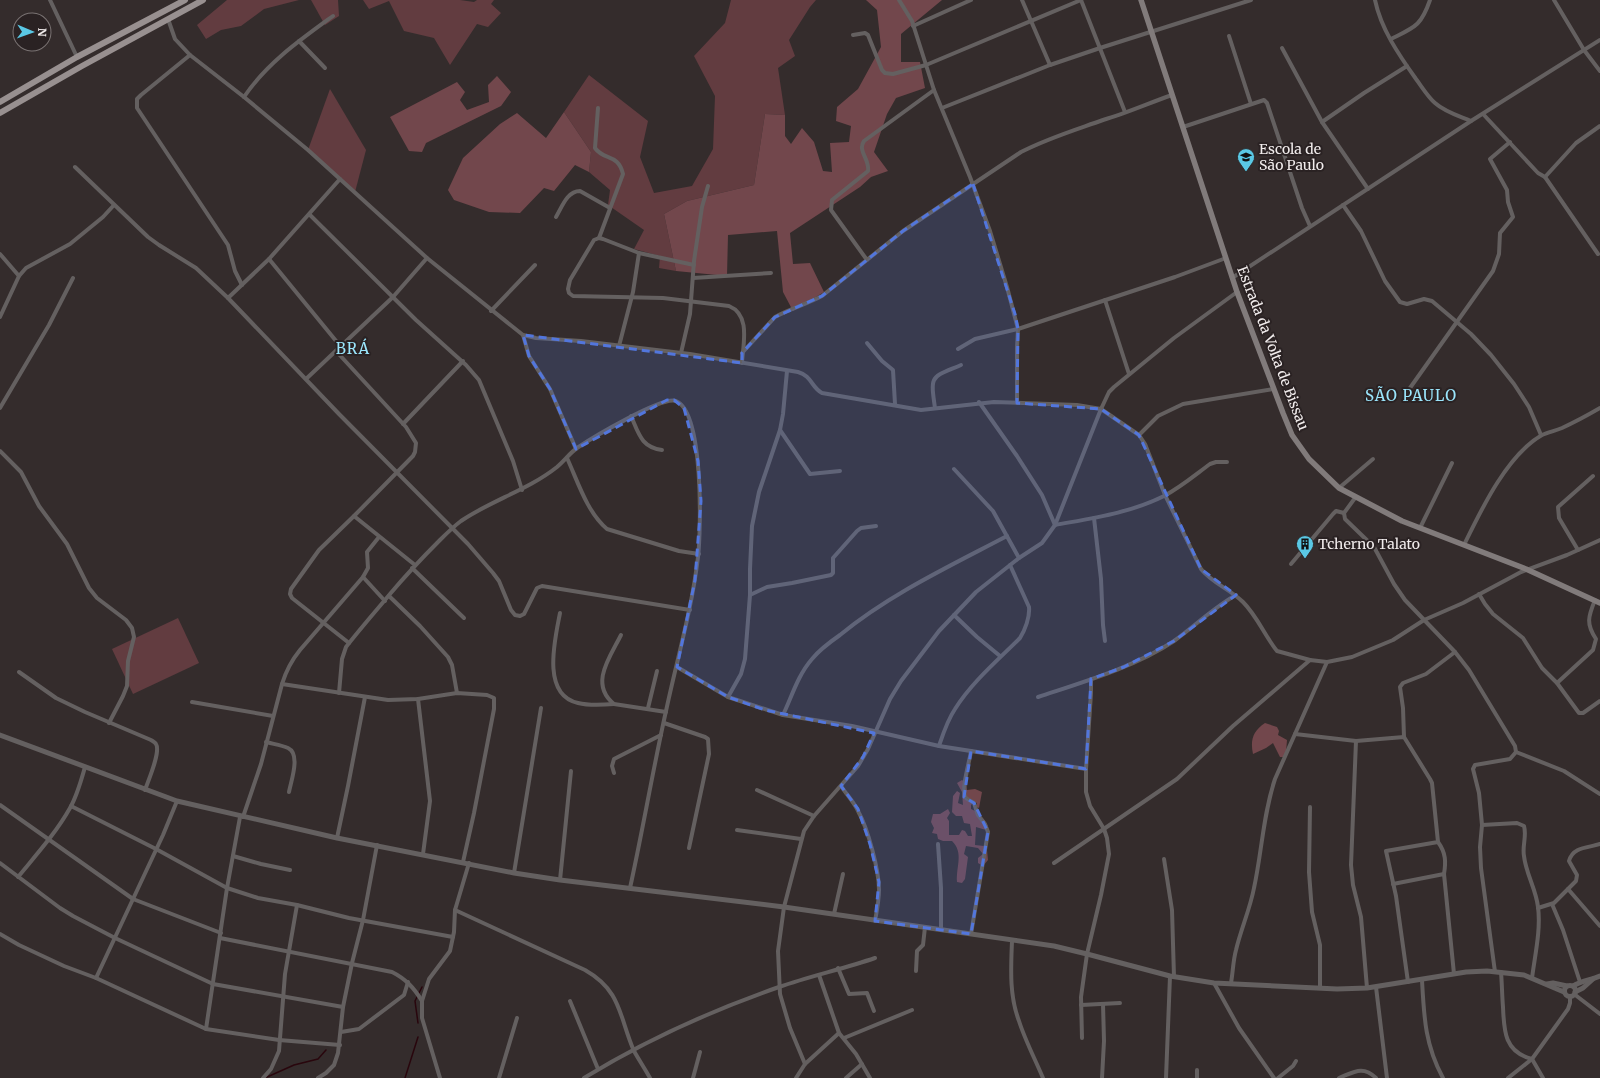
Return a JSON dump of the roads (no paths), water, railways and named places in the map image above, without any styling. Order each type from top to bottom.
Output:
[{"type":"main road","points":[[0,102],[77,56],[184,0]]},
{"type":"main road","points":[[0,113],[203,0]]},
{"type":"main road","name":"Estrada da Volta de Bissau","points":[[1141,0],[1232,278],[1273,389],[1292,434],[1300,447],[1322,474],[1339,488],[1356,498],[1420,528],[1526,569],[1597,601]]},
{"type":"street","points":[[50,0],[77,56]]},
{"type":"street","points":[[899,0],[901,6],[909,16],[934,90],[973,184],[996,248],[1016,314],[1018,329],[1017,403]]},
{"type":"street","points":[[913,26],[971,0]]},
{"type":"street","points":[[1022,0],[1032,20],[1050,65]]},
{"type":"street","points":[[852,35],[865,32],[868,35],[882,70],[885,73],[893,74],[926,65],[1081,0],[1125,112]]},
{"type":"street","points":[[942,108],[1050,65],[1251,0]]},
{"type":"street","points":[[1375,0],[1380,19],[1391,39],[1407,66],[1435,103],[1448,111],[1471,121]]},
{"type":"street","points":[[1391,39],[1418,24],[1426,13],[1430,0]]},
{"type":"street","points":[[1554,0],[1584,50],[1600,71]]},
{"type":"street","points":[[244,97],[252,85],[265,71],[299,40],[333,16]]},
{"type":"street","points":[[168,19],[174,39],[190,55],[308,150],[427,258],[491,311],[523,335],[536,338],[581,341],[681,353],[787,370],[804,374],[809,377],[817,390],[822,392],[895,404],[921,410],[979,402],[1077,405],[1101,409],[1139,435],[1151,455],[1165,495],[1201,569],[1205,575],[1236,595],[1244,603],[1258,621],[1277,651],[1310,660],[1328,662],[1352,657],[1393,640],[1424,620],[1479,594],[1526,569],[1578,550],[1600,540]]},
{"type":"street","points":[[1229,36],[1251,104]]},
{"type":"street","points":[[299,40],[325,68]]},
{"type":"street","points":[[1232,278],[1471,121],[1600,40]]},
{"type":"street","points":[[1282,48],[1322,122],[1368,189]]},
{"type":"street","points":[[190,55],[141,95],[137,99],[137,108],[225,239],[231,250],[235,271],[242,285]]},
{"type":"street","points":[[1322,122],[1364,92],[1407,66]]},
{"type":"street","points":[[867,260],[831,210],[832,200],[868,171],[868,163],[861,150],[861,145],[864,140],[934,90]]},
{"type":"street","points":[[742,353],[775,317],[822,296],[904,231],[1004,163],[1040,142],[1172,95]]},
{"type":"street","points":[[1183,127],[1264,100],[1267,103],[1302,208],[1310,226]]},
{"type":"street","points":[[598,108],[595,148],[601,154],[616,160],[623,174],[600,238],[592,242],[570,280],[568,289],[569,293],[573,296],[663,298],[729,306],[739,312],[743,318],[742,363]]},
{"type":"street","points":[[1483,114],[1538,173],[1545,178],[1598,254]]},
{"type":"street","points":[[1545,178],[1576,143],[1585,135],[1600,126]]},
{"type":"street","points":[[1405,395],[1493,271],[1499,254],[1500,234],[1513,217],[1508,202],[1507,190],[1490,159],[1510,142]]},
{"type":"street","points":[[75,167],[114,205],[159,245],[196,268],[228,298],[452,527],[493,573],[499,582],[511,610],[516,615],[520,616],[524,614],[537,588],[542,586],[690,610]]},
{"type":"street","points":[[228,298],[269,259],[310,215],[340,179]]},
{"type":"street","points":[[681,353],[688,323],[702,207],[708,186]]},
{"type":"street","points":[[556,216],[570,194],[576,191],[580,191],[610,208]]},
{"type":"street","points":[[0,317],[19,276],[33,263],[70,244],[103,217],[114,205]]},
{"type":"street","points":[[1343,205],[1361,231],[1385,281],[1400,302],[1407,304],[1427,299],[1432,301],[1471,334],[1491,355],[1514,384],[1529,407],[1542,436]]},
{"type":"street","points":[[310,215],[479,380],[513,461],[522,490]]},
{"type":"street","points":[[600,238],[639,253],[694,265]]},
{"type":"street","points":[[619,346],[631,297],[639,253]]},
{"type":"street","points":[[0,254],[19,276]]},
{"type":"street","points":[[306,379],[393,297],[427,258]]},
{"type":"street","points":[[958,349],[975,339],[1018,329],[1226,258]]},
{"type":"street","points":[[269,259],[341,346]]},
{"type":"street","points":[[491,311],[535,265]]},
{"type":"street","points":[[693,278],[771,274]]},
{"type":"street","points":[[0,408],[49,325],[73,278]]},
{"type":"street","points":[[805,1064],[790,1028],[779,987],[778,951],[784,907],[801,839],[814,816],[863,757],[890,699],[904,676],[939,631],[976,592],[1019,558],[1042,543],[1055,525],[1109,392],[1174,338],[1237,292]]},
{"type":"street","points":[[1105,300],[1129,374]]},
{"type":"street","points":[[523,335],[529,356],[550,389],[576,449]]},
{"type":"street","points":[[867,343],[882,362],[893,370],[895,404]]},
{"type":"street","points":[[336,350],[403,424],[414,438],[417,448],[413,456],[320,550],[291,589],[290,594],[292,598],[349,643]]},
{"type":"street","points":[[403,424],[462,362]]},
{"type":"street","points":[[935,408],[932,386],[934,379],[940,374],[961,365]]},
{"type":"street","points":[[728,697],[741,674],[746,659],[750,595],[750,562],[755,508],[780,430],[787,370]]},
{"type":"street","points":[[1139,435],[1158,416],[1183,404],[1273,389]]},
{"type":"street","points":[[339,693],[343,653],[349,643],[414,566],[452,527],[476,512],[522,490],[545,476],[576,449],[631,416],[666,400],[674,400],[679,402],[684,408],[692,428],[698,461],[701,501],[699,554],[690,610],[661,735],[630,888]]},
{"type":"street","points":[[979,402],[1042,495],[1055,525]]},
{"type":"street","points":[[1464,545],[1481,510],[1502,476],[1525,449],[1542,436],[1562,428],[1600,408]]},
{"type":"street","points":[[631,416],[644,442],[653,449],[662,450]]},
{"type":"street","points":[[780,430],[810,474],[840,471]]},
{"type":"street","points":[[0,451],[21,472],[39,506],[67,544],[89,588],[96,598],[126,620],[132,628],[134,637],[128,661],[127,686],[109,723]]},
{"type":"street","points":[[567,458],[591,509],[601,524],[607,529],[679,551],[699,554]]},
{"type":"street","points":[[1339,488],[1373,459]]},
{"type":"street","points":[[1055,525],[1122,512],[1165,495],[1210,464],[1216,462],[1228,462]]},
{"type":"street","points":[[1420,528],[1452,463]]},
{"type":"street","points":[[954,468],[988,505],[1019,558]]},
{"type":"street","points":[[1578,550],[1559,518],[1558,507],[1593,476]]},
{"type":"street","points":[[1356,498],[1344,513],[1344,519],[1374,547],[1394,584],[1405,600],[1455,652],[1468,670],[1515,746],[1516,752]]},
{"type":"street","points":[[1291,564],[1336,511],[1344,513]]},
{"type":"street","points":[[354,516],[414,566],[464,618]]},
{"type":"street","points":[[1094,518],[1101,579],[1102,616],[1105,641]]},
{"type":"street","points":[[750,595],[767,587],[831,575],[833,573],[833,558],[857,531],[862,528],[876,526]]},
{"type":"street","points":[[783,715],[805,668],[821,650],[849,627],[894,597],[1007,536]]},
{"type":"street","points":[[206,1030],[227,888],[242,817],[261,764],[282,684],[292,661],[363,577],[368,568],[368,552],[379,537]]},
{"type":"street","points":[[939,746],[955,709],[979,679],[1023,634],[1030,612],[1028,603],[1010,565]]},
{"type":"street","points":[[363,577],[385,601]]},
{"type":"street","points":[[1479,594],[1493,614],[1522,638],[1542,668],[1557,683],[1579,713],[1583,713],[1600,701]]},
{"type":"street","points":[[1038,697],[1124,667],[1174,641],[1206,615],[1236,595]]},
{"type":"street","points":[[389,596],[420,626],[448,657],[452,665],[457,693]]},
{"type":"street","points":[[1557,683],[1593,650],[1596,639],[1590,630],[1588,623],[1597,601]]},
{"type":"street","points":[[560,613],[554,645],[553,666],[556,683],[562,693],[576,703],[591,706],[614,704],[648,708],[666,712]]},
{"type":"street","points":[[954,615],[1000,656]]},
{"type":"street","points":[[614,704],[608,699],[603,690],[603,676],[608,660],[621,635]]},
{"type":"street","points":[[1454,974],[1444,874],[1446,860],[1442,848],[1438,842],[1432,783],[1404,737],[1403,708],[1400,687],[1403,683],[1426,674],[1455,652]]},
{"type":"street","points":[[1054,863],[1186,772],[1233,726],[1310,660]]},
{"type":"street","points":[[1232,983],[1236,949],[1252,900],[1265,816],[1270,794],[1275,779],[1328,662]]},
{"type":"street","points":[[677,667],[728,697],[783,715],[829,722],[939,746],[1086,769]]},
{"type":"street","points":[[648,708],[656,671]]},
{"type":"street","points":[[19,672],[56,698],[109,723],[151,740],[156,744],[156,756],[145,790]]},
{"type":"street","points":[[1082,1038],[1081,1005],[1087,954],[1109,854],[1104,829],[1087,798],[1086,792],[1091,679]]},
{"type":"street","points":[[282,684],[388,700],[418,699],[457,693],[491,696],[494,698],[495,703],[463,862]]},
{"type":"street","points":[[337,838],[365,697]]},
{"type":"street","points":[[418,699],[430,801],[424,854]]},
{"type":"street","points":[[192,702],[273,716]]},
{"type":"street","points":[[514,873],[541,708]]},
{"type":"street","points":[[664,723],[705,736],[710,745],[689,848]]},
{"type":"street","points":[[1295,734],[1356,740],[1404,737]]},
{"type":"street","points":[[0,735],[177,801],[337,838],[514,873],[560,880],[784,907],[1054,946],[1172,977],[1214,983],[1320,988],[1367,988],[1454,974],[1498,972],[1532,978],[1564,992],[1566,995],[1573,994],[1593,979]]},
{"type":"street","points":[[614,773],[612,766],[614,759],[661,735]]},
{"type":"street","points":[[1356,740],[1351,865],[1353,885],[1361,918],[1367,988]]},
{"type":"street","points":[[266,742],[289,748],[294,753],[295,760],[289,792]]},
{"type":"street","points":[[971,751],[964,785],[964,795],[966,798],[974,802],[978,815],[985,824],[988,832],[971,934]]},
{"type":"street","points":[[1516,752],[1564,771],[1600,794]]},
{"type":"street","points":[[1516,752],[1510,759],[1475,765],[1474,767],[1473,774],[1479,793],[1482,825],[1480,862],[1498,972],[1506,1038],[1521,1056],[1532,1059],[1543,1078]]},
{"type":"street","points":[[18,877],[49,838],[71,806],[85,767]]},
{"type":"street","points":[[560,880],[571,770]]},
{"type":"street","points":[[840,786],[858,809],[870,844],[879,882],[876,920]]},
{"type":"street","points":[[757,790],[814,816]]},
{"type":"street","points":[[96,978],[177,801]]},
{"type":"street","points":[[0,804],[133,899],[221,933]]},
{"type":"street","points":[[71,806],[156,849],[227,888],[258,898],[453,937]]},
{"type":"street","points":[[1310,808],[1310,895],[1312,912],[1320,945],[1320,988]]},
{"type":"street","points":[[1482,825],[1517,823],[1524,826],[1526,831],[1523,847],[1525,864],[1538,908],[1539,921],[1532,978]]},
{"type":"street","points":[[737,830],[801,839]]},
{"type":"street","points":[[1408,982],[1393,884],[1386,851],[1438,842]]},
{"type":"street","points":[[938,844],[941,888],[941,930]]},
{"type":"street","points":[[1538,908],[1552,904],[1576,881],[1577,875],[1569,861],[1571,856],[1579,848],[1600,844]]},
{"type":"street","points":[[318,1078],[334,1065],[337,1059],[340,1045],[343,1007],[363,920],[377,845]]},
{"type":"street","points":[[234,856],[261,864],[290,870]]},
{"type":"street","points":[[1164,859],[1172,910],[1172,977],[1166,1078]]},
{"type":"street","points":[[0,863],[60,908],[115,938],[213,984],[343,1007]]},
{"type":"street","points":[[440,1078],[422,1018],[422,1001],[430,979],[450,951],[456,910],[469,863]]},
{"type":"street","points":[[834,914],[843,874]]},
{"type":"street","points":[[1393,884],[1444,874]]},
{"type":"street","points":[[1568,889],[1600,926]]},
{"type":"street","points":[[1552,904],[1563,930],[1580,982]]},
{"type":"street","points":[[262,1078],[271,1069],[276,1061],[279,1050],[282,996],[288,952],[297,905]]},
{"type":"street","points":[[456,910],[593,974],[607,986],[617,1002],[634,1050],[650,1078]]},
{"type":"street","points":[[916,971],[917,951],[923,945],[925,927]]},
{"type":"street","points":[[0,934],[19,945],[64,966],[96,978],[206,1030],[280,1040],[340,1045]]},
{"type":"street","points":[[220,938],[392,972],[408,982],[422,1001]]},
{"type":"street","points":[[1012,940],[1011,974],[1015,1008],[1043,1078]]},
{"type":"street","points":[[584,1078],[634,1050],[698,1018],[779,987],[875,958]]},
{"type":"street","points":[[838,968],[850,994],[867,993],[874,1012]]},
{"type":"street","points":[[820,974],[839,1033],[856,1054],[870,1078]]},
{"type":"street","points":[[1547,984],[1553,983],[1573,986],[1580,982],[1600,976]]},
{"type":"street","points":[[1422,980],[1427,1035],[1434,1061],[1443,1078]]},
{"type":"street","points":[[341,1032],[359,1029],[404,995],[408,982]]},
{"type":"street","points":[[1214,983],[1239,1028],[1274,1078]]},
{"type":"street","points":[[1564,992],[1567,986]]},
{"type":"street","points":[[1508,1078],[1532,1059],[1568,1009],[1573,994],[1573,986]]},
{"type":"street","points":[[1376,987],[1387,1078]]},
{"type":"street","points":[[1573,994],[1600,1014]]},
{"type":"street","points":[[570,1001],[598,1069]]},
{"type":"street","points":[[1081,1005],[1120,1003]]},
{"type":"street","points":[[1102,1078],[1104,1041],[1103,1004]]},
{"type":"street","points":[[844,1038],[912,1010]]},
{"type":"street","points":[[499,1078],[517,1018]]},
{"type":"street","points":[[796,1078],[805,1064],[839,1033]]},
{"type":"street","points":[[693,1078],[700,1052]]},
{"type":"street","points":[[1278,1078],[1293,1066],[1296,1061]]},
{"type":"street","points":[[846,1078],[862,1064]]},
{"type":"street","points":[[1197,1070],[1197,1078]]},
{"type":"street","points":[[1339,1078],[1360,1070],[1370,1073],[1376,1078]]},
{"type":"waterway","points":[[418,1023],[415,1001],[422,987]]},
{"type":"waterway","points":[[405,1078],[418,1037]]},
{"type":"waterway","points":[[265,1078],[294,1065],[318,1059],[326,1050]]},
{"type":"place","name":"Escola de São Paulo","points":[[1246,172]]},
{"type":"place","name":"Tcherno Talato","points":[[1305,559]]},
{"type":"district","name":"BRÁ","points":[[353,348]]},
{"type":"district","name":"SÃO PAULO","points":[[1411,395]]}]
